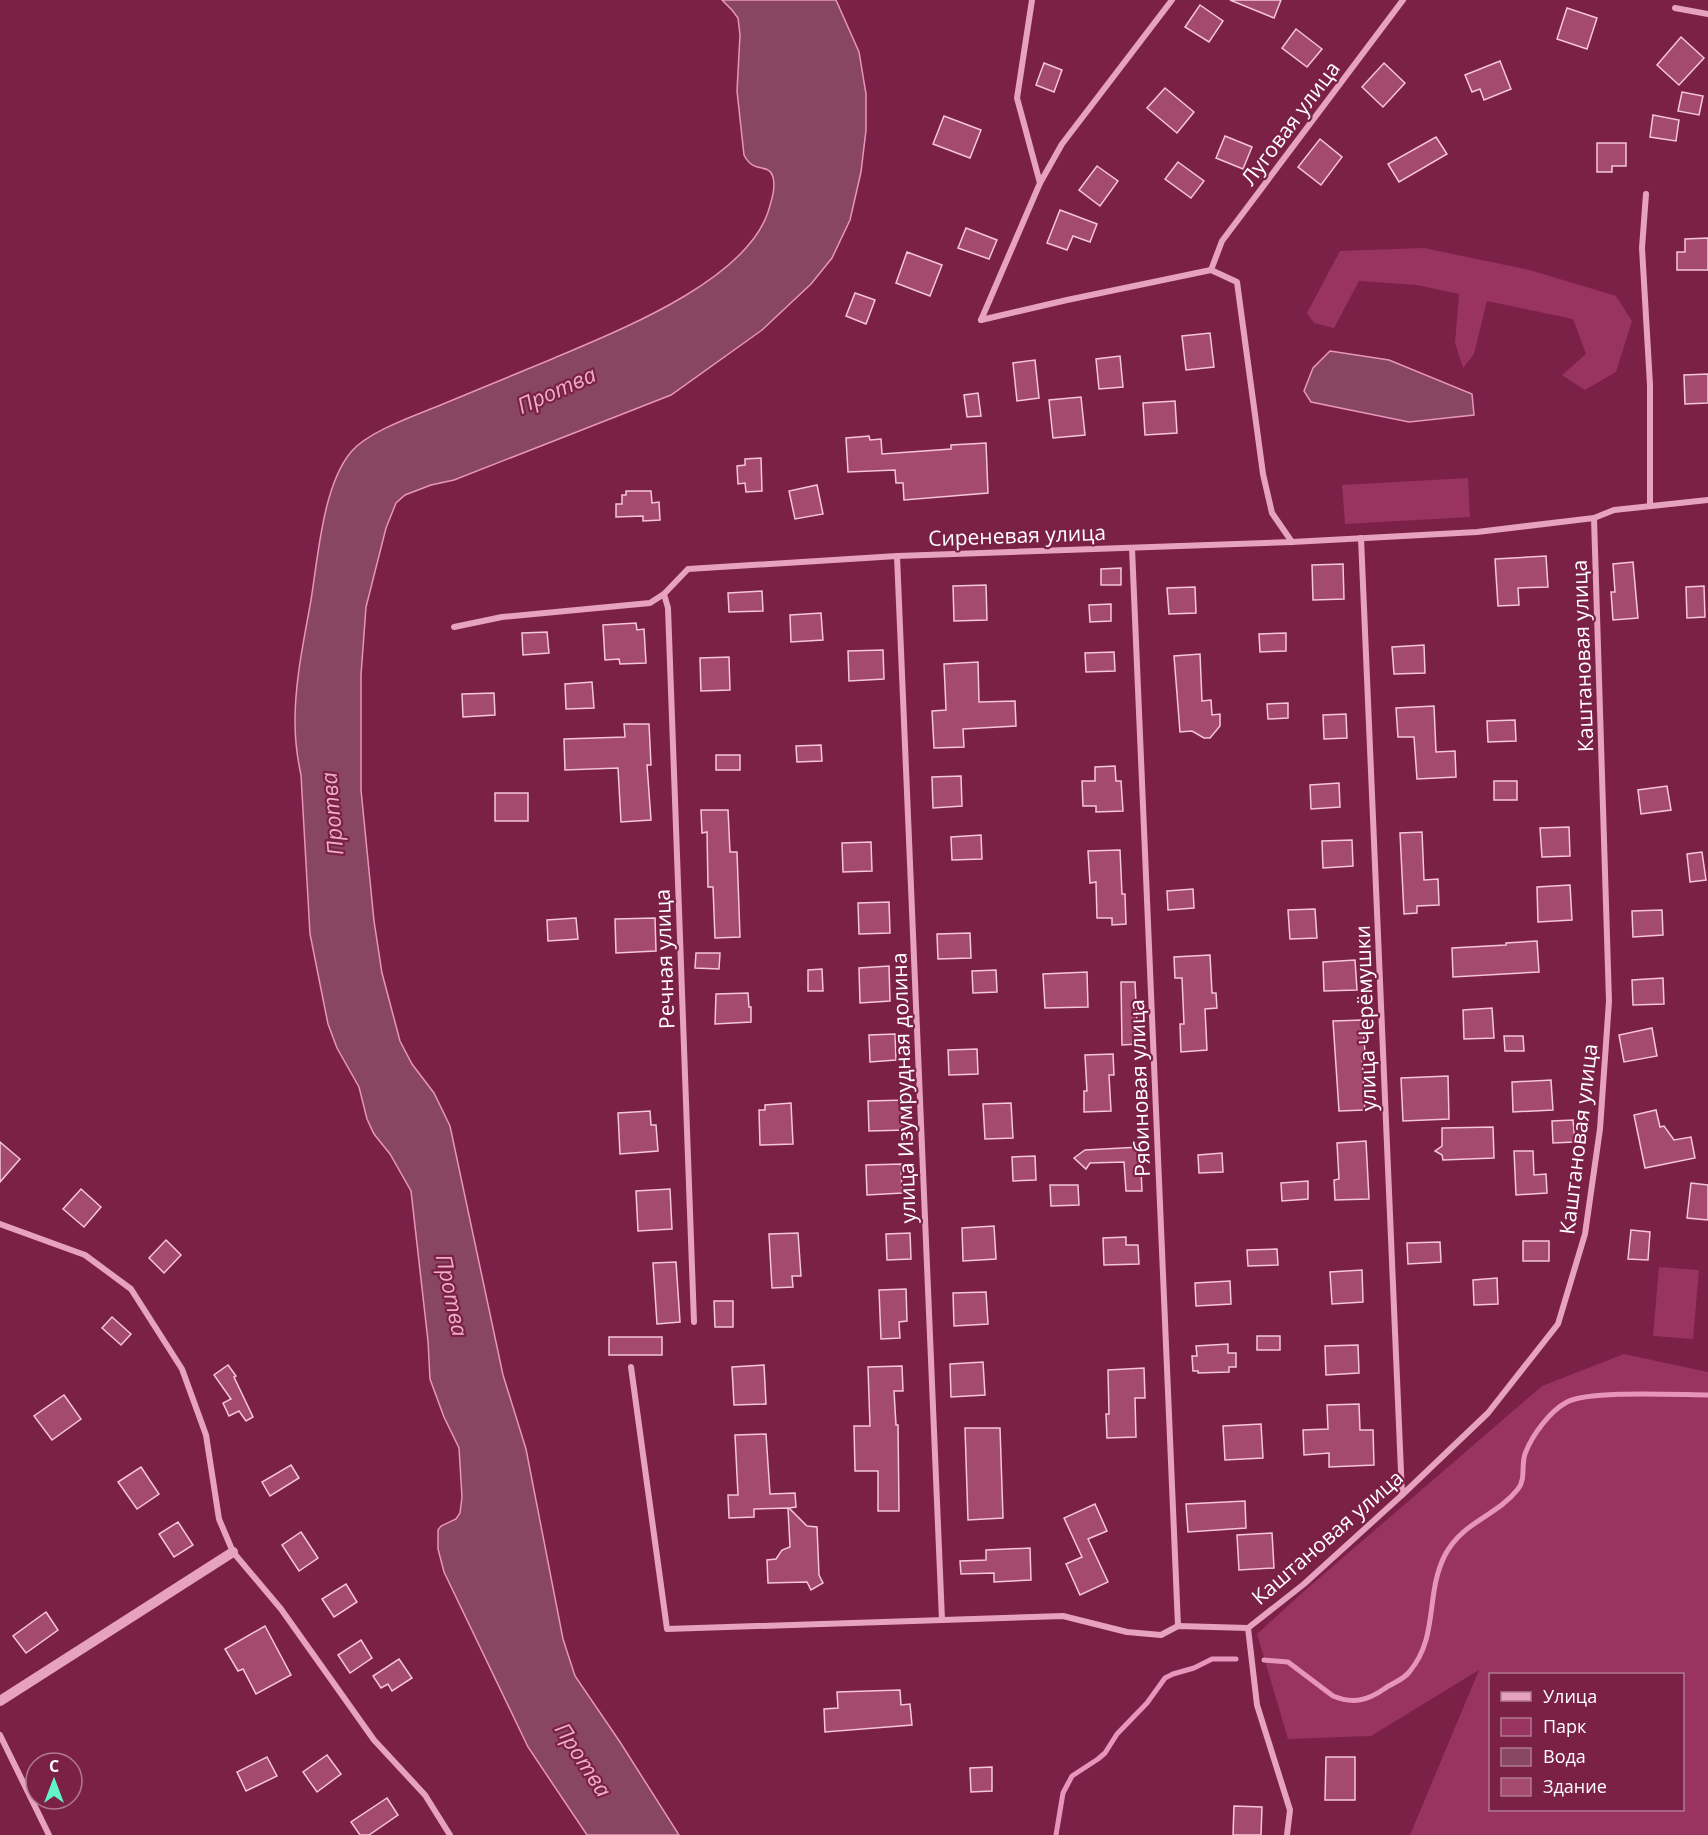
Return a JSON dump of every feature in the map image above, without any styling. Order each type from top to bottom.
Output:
[{"type":"street","points":[[1032,0],[1017,98],[1040,183]]},
{"type":"street","points":[[1172,0],[1062,144],[1040,183],[981,320],[1211,270],[1237,282],[1263,474],[1272,513],[1292,542]]},
{"type":"street","name":"Луговая улица","points":[[1211,270],[1222,242],[1403,0]]},
{"type":"street","points":[[1674,8],[1708,14]]},
{"type":"street","points":[[1646,194],[1642,248],[1650,385],[1650,506]]},
{"type":"street","name":"Сиреневая улица","points":[[454,627],[502,617],[650,603],[664,594],[688,569],[897,556],[1292,542],[1478,532],[1594,518],[1614,510],[1708,501]]},
{"type":"street","name":"Каштановая улица","points":[[1248,1628],[1304,1584],[1488,1413],[1558,1324],[1585,1234],[1600,1129],[1609,1001],[1594,518]]},
{"type":"street","name":"улица Черёмушки","points":[[1361,538],[1402,1495]]},
{"type":"street","name":"Рябиновая улица","points":[[1132,548],[1178,1626]]},
{"type":"street","name":"улица Изумрудная долина","points":[[897,556],[942,1620]]},
{"type":"street","name":"Речная улица","points":[[664,594],[668,608],[694,1322]]},
{"type":"street","points":[[0,1224],[85,1255],[131,1289],[182,1369],[206,1435],[219,1519],[233,1552],[281,1609],[374,1740],[425,1795],[450,1835]]},
{"type":"street","points":[[632,1367],[667,1629],[1063,1616],[1127,1632],[1161,1635],[1178,1626],[1248,1628],[1257,1705],[1290,1810],[1287,1835]]},
{"type":"street","points":[[0,1701],[233,1552]]},
{"type":"street","points":[[0,1735],[49,1835]]},
{"type":"green space","points":[[1424,248],[1530,270],[1616,296],[1632,321],[1616,372],[1585,390],[1562,375],[1586,354],[1573,319],[1487,301],[1474,354],[1463,368],[1455,343],[1459,294],[1417,285],[1359,281],[1334,328],[1314,323],[1307,313],[1340,251]]},
{"type":"green space","points":[[1468,478],[1470,517],[1345,524],[1342,485]]},
{"type":"green space","points":[[1659,1267],[1699,1270],[1693,1339],[1653,1336]]},
{"type":"green space","points":[[1624,1354],[1708,1372],[1708,1835],[1410,1835],[1479,1670],[1371,1736],[1288,1739],[1257,1634],[1542,1386]]},
{"type":"water","name":"Протва","points":[[722,0],[836,0],[859,52],[866,94],[866,130],[861,172],[850,220],[832,258],[811,284],[762,330],[671,395],[454,480],[431,485],[405,495],[396,503],[386,528],[366,607],[361,675],[361,790],[374,921],[382,973],[400,1041],[412,1064],[434,1093],[450,1126],[503,1375],[526,1449],[563,1639],[575,1676],[679,1835],[587,1835],[528,1747],[444,1572],[438,1549],[438,1530],[441,1526],[456,1519],[460,1513],[462,1497],[459,1448],[444,1417],[430,1379],[428,1341],[411,1191],[390,1154],[374,1134],[367,1119],[359,1087],[337,1048],[328,1024],[310,934],[301,775],[295,734],[297,690],[319,543],[328,502],[342,466],[359,444],[394,424],[552,359],[675,302],[733,261],[755,237],[768,212],[774,181],[768,170],[752,165],[744,155],[737,91],[740,35],[738,18]]},
{"type":"water","points":[[1330,351],[1389,360],[1472,394],[1474,415],[1409,422],[1311,402],[1304,391],[1313,368]]},
{"type":"building","points":[[1230,0],[1281,0],[1274,18]]},
{"type":"building","points":[[1200,5],[1223,21],[1209,42],[1185,27]]},
{"type":"building","points":[[1567,8],[1597,18],[1587,49],[1557,39]]},
{"type":"building","points":[[1296,29],[1322,49],[1307,67],[1282,48]]},
{"type":"building","points":[[1681,37],[1704,58],[1679,85],[1657,65]]},
{"type":"building","points":[[1500,61],[1511,89],[1484,100],[1480,89],[1472,92],[1465,75]]},
{"type":"building","points":[[1044,63],[1062,70],[1054,92],[1036,85]]},
{"type":"building","points":[[1384,63],[1405,83],[1383,107],[1362,87]]},
{"type":"building","points":[[1165,88],[1194,112],[1177,133],[1147,108]]},
{"type":"building","points":[[1682,92],[1703,96],[1699,115],[1678,111]]},
{"type":"building","points":[[1653,115],[1679,120],[1676,141],[1650,137]]},
{"type":"building","points":[[944,116],[981,130],[970,158],[933,144]]},
{"type":"building","points":[[1225,136],[1252,147],[1243,169],[1216,158]]},
{"type":"building","points":[[1436,137],[1447,154],[1399,182],[1388,164]]},
{"type":"building","points":[[1320,139],[1342,157],[1321,185],[1298,167]]},
{"type":"building","points":[[1597,143],[1626,143],[1626,166],[1612,166],[1612,172],[1597,172]]},
{"type":"building","points":[[1178,162],[1204,181],[1191,198],[1165,179]]},
{"type":"building","points":[[1097,166],[1118,181],[1100,206],[1079,190]]},
{"type":"building","points":[[1060,210],[1097,224],[1090,242],[1073,236],[1067,250],[1047,243]]},
{"type":"building","points":[[966,228],[997,240],[989,259],[958,248]]},
{"type":"building","points":[[1708,238],[1708,270],[1677,270],[1677,252],[1685,252],[1685,239]]},
{"type":"building","points":[[907,252],[942,265],[930,296],[896,283]]},
{"type":"building","points":[[855,293],[875,300],[866,324],[846,316]]},
{"type":"building","points":[[1210,333],[1214,367],[1186,370],[1182,336]]},
{"type":"building","points":[[1120,356],[1123,387],[1099,389],[1096,359]]},
{"type":"building","points":[[1035,360],[1039,398],[1017,401],[1013,363]]},
{"type":"building","points":[[1708,374],[1708,403],[1685,404],[1684,375]]},
{"type":"building","points":[[978,393],[981,416],[967,417],[964,395]]},
{"type":"building","points":[[1081,397],[1085,435],[1053,438],[1049,400]]},
{"type":"building","points":[[1175,401],[1177,433],[1145,435],[1143,403]]},
{"type":"building","points":[[869,436],[870,440],[881,439],[882,454],[951,449],[951,445],[986,443],[988,493],[904,500],[903,483],[896,483],[895,470],[848,472],[846,438]]},
{"type":"building","points":[[761,458],[762,491],[746,492],[745,483],[738,484],[737,466],[745,465],[745,459]]},
{"type":"building","points":[[817,485],[823,514],[795,519],[789,491]]},
{"type":"building","points":[[626,491],[651,491],[652,503],[659,502],[660,520],[643,521],[643,516],[616,517],[616,504],[622,504],[622,495],[626,495]]},
{"type":"building","points":[[1546,556],[1548,587],[1518,588],[1519,605],[1498,606],[1495,559]]},
{"type":"building","points":[[1633,562],[1638,618],[1613,620],[1611,592],[1615,592],[1613,564]]},
{"type":"building","points":[[1343,564],[1344,599],[1313,600],[1312,565]]},
{"type":"building","points":[[1121,568],[1121,585],[1101,585],[1101,569]]},
{"type":"building","points":[[986,585],[987,620],[954,621],[953,586]]},
{"type":"building","points":[[1704,586],[1705,617],[1687,618],[1686,587]]},
{"type":"building","points":[[1195,587],[1196,613],[1169,614],[1167,588]]},
{"type":"building","points":[[762,591],[763,611],[729,612],[728,593]]},
{"type":"building","points":[[1111,604],[1111,621],[1090,622],[1089,605]]},
{"type":"building","points":[[821,613],[823,640],[791,642],[790,615]]},
{"type":"building","points":[[636,623],[637,630],[644,629],[646,663],[620,664],[619,659],[605,660],[603,625]]},
{"type":"building","points":[[547,632],[549,653],[523,655],[522,633]]},
{"type":"building","points":[[1286,633],[1286,651],[1260,652],[1259,634]]},
{"type":"building","points":[[1424,645],[1425,673],[1394,674],[1392,647]]},
{"type":"building","points":[[883,650],[884,679],[849,681],[848,651]]},
{"type":"building","points":[[1114,652],[1115,671],[1086,672],[1085,653]]},
{"type":"building","points":[[1200,654],[1202,701],[1211,700],[1212,715],[1220,714],[1220,726],[1210,738],[1204,738],[1192,731],[1180,732],[1174,656]]},
{"type":"building","points":[[729,657],[730,690],[701,691],[700,658]]},
{"type":"building","points":[[978,662],[979,702],[1015,701],[1016,726],[963,729],[964,747],[934,748],[932,711],[946,710],[944,664]]},
{"type":"building","points":[[592,682],[594,708],[566,709],[565,684]]},
{"type":"building","points":[[494,693],[495,715],[463,717],[462,694]]},
{"type":"building","points":[[1288,703],[1288,718],[1268,719],[1267,704]]},
{"type":"building","points":[[1434,706],[1436,752],[1455,751],[1456,777],[1417,779],[1414,737],[1398,737],[1396,708]]},
{"type":"building","points":[[1346,714],[1347,738],[1324,739],[1323,715]]},
{"type":"building","points":[[1515,720],[1516,741],[1488,742],[1487,721]]},
{"type":"building","points":[[624,724],[649,724],[651,765],[647,765],[651,820],[621,822],[618,768],[565,770],[564,739],[625,737]]},
{"type":"building","points":[[821,745],[822,761],[797,762],[796,746]]},
{"type":"building","points":[[716,755],[740,755],[740,770],[716,770]]},
{"type":"building","points":[[1115,766],[1116,781],[1121,781],[1123,811],[1096,812],[1096,806],[1083,806],[1082,781],[1095,781],[1095,767]]},
{"type":"building","points":[[961,776],[962,806],[933,808],[932,777]]},
{"type":"building","points":[[1494,781],[1517,781],[1517,800],[1494,800]]},
{"type":"building","points":[[1339,783],[1340,807],[1311,809],[1310,785]]},
{"type":"building","points":[[1667,786],[1671,810],[1641,814],[1638,790]]},
{"type":"building","points":[[495,793],[528,793],[528,821],[495,821]]},
{"type":"building","points":[[701,810],[728,810],[730,852],[737,852],[740,937],[715,938],[713,887],[708,887],[707,832],[702,833]]},
{"type":"building","points":[[1569,827],[1570,856],[1542,857],[1540,828]]},
{"type":"building","points":[[1422,832],[1424,880],[1438,879],[1439,905],[1417,906],[1417,913],[1404,914],[1400,833]]},
{"type":"building","points":[[981,835],[982,859],[952,860],[951,837]]},
{"type":"building","points":[[1352,840],[1353,866],[1323,868],[1322,841]]},
{"type":"building","points":[[871,842],[872,871],[843,872],[842,843]]},
{"type":"building","points":[[1120,850],[1126,924],[1112,925],[1112,918],[1097,918],[1096,882],[1090,883],[1088,851]]},
{"type":"building","points":[[1702,852],[1706,880],[1690,882],[1687,854]]},
{"type":"building","points":[[1570,885],[1572,920],[1538,922],[1537,887]]},
{"type":"building","points":[[1193,889],[1194,908],[1168,910],[1167,891]]},
{"type":"building","points":[[889,902],[890,933],[859,934],[858,903]]},
{"type":"building","points":[[1315,909],[1317,938],[1290,939],[1288,910]]},
{"type":"building","points":[[1662,910],[1663,935],[1633,937],[1632,911]]},
{"type":"building","points":[[576,918],[578,939],[548,941],[547,920]]},
{"type":"building","points":[[655,918],[656,951],[616,953],[615,919]]},
{"type":"building","points":[[970,933],[971,958],[938,959],[937,934]]},
{"type":"building","points":[[1537,941],[1539,972],[1453,977],[1452,948]]},
{"type":"building","points":[[696,953],[720,953],[719,969],[695,968]]},
{"type":"building","points":[[1210,955],[1212,993],[1216,993],[1217,1008],[1205,1009],[1207,1050],[1181,1052],[1180,1024],[1184,1024],[1182,978],[1175,978],[1174,957]]},
{"type":"building","points":[[1355,960],[1357,990],[1324,991],[1323,962]]},
{"type":"building","points":[[889,966],[890,1001],[860,1003],[859,968]]},
{"type":"building","points":[[822,969],[823,991],[808,991],[808,970]]},
{"type":"building","points":[[996,970],[997,992],[973,993],[972,971]]},
{"type":"building","points":[[1087,972],[1088,1007],[1045,1008],[1043,974]]},
{"type":"building","points":[[1663,978],[1664,1004],[1633,1005],[1632,980]]},
{"type":"building","points":[[1121,982],[1135,982],[1138,1044],[1122,1045]]},
{"type":"building","points":[[748,993],[751,1022],[715,1024],[716,994]]},
{"type":"building","points":[[1492,1008],[1494,1038],[1464,1039],[1463,1010]]},
{"type":"building","points":[[1363,1020],[1365,1110],[1339,1111],[1333,1021]]},
{"type":"building","points":[[1652,1028],[1657,1056],[1624,1062],[1619,1035]]},
{"type":"building","points":[[895,1034],[896,1060],[870,1062],[869,1035]]},
{"type":"building","points":[[1504,1036],[1523,1036],[1524,1051],[1505,1051]]},
{"type":"building","points":[[977,1049],[978,1074],[949,1075],[948,1050]]},
{"type":"building","points":[[1113,1054],[1114,1075],[1109,1075],[1111,1111],[1084,1112],[1084,1091],[1087,1091],[1085,1055]]},
{"type":"building","points":[[1448,1076],[1449,1119],[1403,1121],[1401,1078]]},
{"type":"building","points":[[1551,1080],[1553,1110],[1513,1112],[1512,1082]]},
{"type":"building","points":[[906,1100],[907,1130],[869,1131],[868,1101]]},
{"type":"building","points":[[791,1103],[793,1144],[760,1145],[759,1110],[765,1110],[765,1105]]},
{"type":"building","points":[[1011,1103],[1013,1138],[985,1139],[983,1104]]},
{"type":"building","points":[[1656,1110],[1660,1127],[1664,1126],[1674,1140],[1691,1137],[1695,1158],[1645,1168],[1634,1115]]},
{"type":"building","points":[[650,1111],[651,1125],[656,1125],[658,1151],[620,1154],[618,1113]]},
{"type":"building","points":[[1573,1120],[1575,1142],[1553,1143],[1552,1121]]},
{"type":"building","points":[[1493,1127],[1494,1158],[1443,1160],[1442,1155],[1435,1151],[1442,1146],[1442,1128]]},
{"type":"building","points":[[1366,1141],[1369,1199],[1335,1200],[1334,1180],[1339,1179],[1337,1143]]},
{"type":"building","points":[[0,1142],[20,1159],[0,1182]]},
{"type":"building","points":[[1140,1147],[1142,1191],[1126,1191],[1124,1162],[1090,1163],[1086,1169],[1074,1158],[1085,1150]]},
{"type":"building","points":[[1514,1151],[1533,1151],[1534,1175],[1546,1174],[1547,1193],[1516,1195]]},
{"type":"building","points":[[1222,1153],[1223,1172],[1199,1173],[1198,1155]]},
{"type":"building","points":[[1035,1156],[1036,1180],[1013,1181],[1012,1157]]},
{"type":"building","points":[[901,1164],[902,1193],[867,1195],[866,1165]]},
{"type":"building","points":[[1308,1181],[1308,1199],[1282,1201],[1281,1183]]},
{"type":"building","points":[[1691,1183],[1708,1185],[1708,1220],[1687,1218]]},
{"type":"building","points":[[1050,1185],[1078,1185],[1079,1205],[1051,1206]]},
{"type":"building","points":[[81,1189],[101,1207],[84,1227],[63,1209]]},
{"type":"building","points":[[670,1189],[672,1229],[638,1231],[636,1191]]},
{"type":"building","points":[[994,1226],[996,1259],[963,1261],[962,1228]]},
{"type":"building","points":[[1631,1230],[1650,1232],[1648,1260],[1628,1259]]},
{"type":"building","points":[[798,1233],[801,1276],[792,1276],[793,1287],[772,1288],[769,1234]]},
{"type":"building","points":[[910,1233],[911,1259],[887,1260],[886,1234]]},
{"type":"building","points":[[1126,1237],[1126,1245],[1138,1245],[1139,1264],[1104,1265],[1103,1238]]},
{"type":"building","points":[[166,1240],[181,1255],[164,1273],[149,1258]]},
{"type":"building","points":[[1523,1241],[1549,1241],[1549,1261],[1523,1261]]},
{"type":"building","points":[[1440,1242],[1441,1262],[1408,1264],[1407,1243]]},
{"type":"building","points":[[1277,1249],[1278,1265],[1248,1266],[1247,1250]]},
{"type":"building","points":[[676,1262],[680,1322],[657,1324],[653,1263]]},
{"type":"building","points":[[1362,1270],[1363,1302],[1332,1304],[1330,1272]]},
{"type":"building","points":[[1497,1278],[1498,1304],[1474,1305],[1473,1280]]},
{"type":"building","points":[[1230,1281],[1231,1304],[1196,1306],[1195,1283]]},
{"type":"building","points":[[906,1289],[907,1321],[899,1322],[900,1338],[881,1339],[879,1290]]},
{"type":"building","points":[[986,1292],[988,1324],[954,1326],[953,1293]]},
{"type":"building","points":[[714,1301],[733,1301],[733,1327],[715,1327]]},
{"type":"building","points":[[112,1317],[131,1334],[121,1345],[102,1328]]},
{"type":"building","points":[[1257,1336],[1280,1336],[1280,1350],[1257,1350]]},
{"type":"building","points":[[609,1337],[662,1337],[662,1355],[609,1355]]},
{"type":"building","points":[[1228,1344],[1228,1353],[1236,1353],[1236,1367],[1229,1367],[1229,1372],[1198,1373],[1198,1371],[1193,1371],[1192,1356],[1197,1356],[1196,1346]]},
{"type":"building","points":[[1358,1345],[1359,1373],[1326,1375],[1325,1346]]},
{"type":"building","points":[[983,1362],[985,1395],[951,1397],[950,1364]]},
{"type":"building","points":[[228,1365],[236,1376],[234,1377],[253,1417],[246,1421],[239,1411],[229,1416],[223,1403],[231,1399],[214,1375]]},
{"type":"building","points":[[764,1365],[766,1404],[734,1405],[732,1367]]},
{"type":"building","points":[[902,1366],[903,1391],[894,1391],[896,1425],[898,1425],[899,1511],[878,1511],[878,1471],[855,1471],[854,1426],[870,1426],[868,1367]]},
{"type":"building","points":[[1144,1368],[1145,1398],[1135,1398],[1136,1437],[1107,1438],[1108,1370]]},
{"type":"building","points":[[64,1395],[81,1419],[52,1440],[34,1416]]},
{"type":"building","points":[[1359,1404],[1360,1430],[1373,1430],[1374,1465],[1329,1467],[1329,1453],[1304,1455],[1303,1430],[1328,1429],[1327,1405]]},
{"type":"building","points":[[1261,1424],[1263,1458],[1225,1460],[1223,1426]]},
{"type":"building","points":[[965,1428],[1000,1428],[1003,1518],[968,1520]]},
{"type":"building","points":[[766,1434],[770,1494],[795,1493],[796,1507],[789,1508],[807,1526],[817,1527],[819,1575],[823,1583],[811,1590],[807,1582],[768,1583],[767,1560],[776,1559],[782,1550],[790,1547],[788,1508],[754,1509],[754,1517],[729,1518],[728,1495],[738,1495],[735,1435]]},
{"type":"building","points":[[291,1465],[299,1478],[270,1496],[262,1482]]},
{"type":"building","points":[[141,1467],[159,1494],[137,1509],[118,1482]]},
{"type":"building","points":[[1245,1501],[1246,1528],[1188,1532],[1186,1504]]},
{"type":"building","points":[[1095,1504],[1107,1531],[1088,1539],[1108,1582],[1080,1595],[1066,1564],[1082,1557],[1064,1518]]},
{"type":"building","points":[[178,1522],[193,1545],[174,1557],[159,1534]]},
{"type":"building","points":[[301,1532],[318,1558],[299,1571],[282,1545]]},
{"type":"building","points":[[1272,1533],[1274,1568],[1239,1570],[1237,1535]]},
{"type":"building","points":[[1030,1548],[1031,1580],[994,1582],[994,1573],[961,1574],[960,1561],[986,1560],[986,1550]]},
{"type":"building","points":[[346,1584],[357,1602],[334,1617],[322,1599]]},
{"type":"building","points":[[46,1612],[58,1630],[26,1653],[13,1636]]},
{"type":"building","points":[[265,1626],[291,1675],[256,1694],[243,1669],[238,1671],[225,1649]]},
{"type":"building","points":[[361,1640],[372,1658],[350,1673],[338,1655]]},
{"type":"building","points":[[399,1659],[412,1678],[392,1691],[388,1684],[381,1688],[373,1676]]},
{"type":"building","points":[[900,1690],[901,1705],[910,1704],[912,1725],[825,1732],[824,1709],[838,1708],[837,1692]]},
{"type":"building","points":[[327,1755],[341,1774],[317,1792],[303,1772]]},
{"type":"building","points":[[267,1757],[277,1776],[246,1791],[237,1772]]},
{"type":"building","points":[[1326,1757],[1355,1757],[1355,1800],[1325,1800]]},
{"type":"building","points":[[992,1767],[992,1791],[971,1792],[970,1768]]},
{"type":"building","points":[[387,1798],[398,1815],[369,1835],[360,1835],[351,1822]]},
{"type":"building","points":[[1234,1806],[1262,1807],[1261,1835],[1233,1835]]},
{"type":"waterway","points":[[1264,1660],[1288,1662],[1333,1696],[1347,1700],[1359,1700],[1372,1696],[1401,1679],[1419,1658],[1425,1644],[1435,1585],[1445,1555],[1461,1534],[1500,1506],[1518,1489],[1522,1481],[1524,1458],[1528,1447],[1542,1424],[1554,1411],[1567,1402],[1594,1396],[1708,1395]]},
{"type":"waterway","points":[[1056,1835],[1063,1793],[1072,1776],[1105,1753],[1117,1734],[1147,1703],[1165,1678],[1212,1659],[1236,1659]]}]
